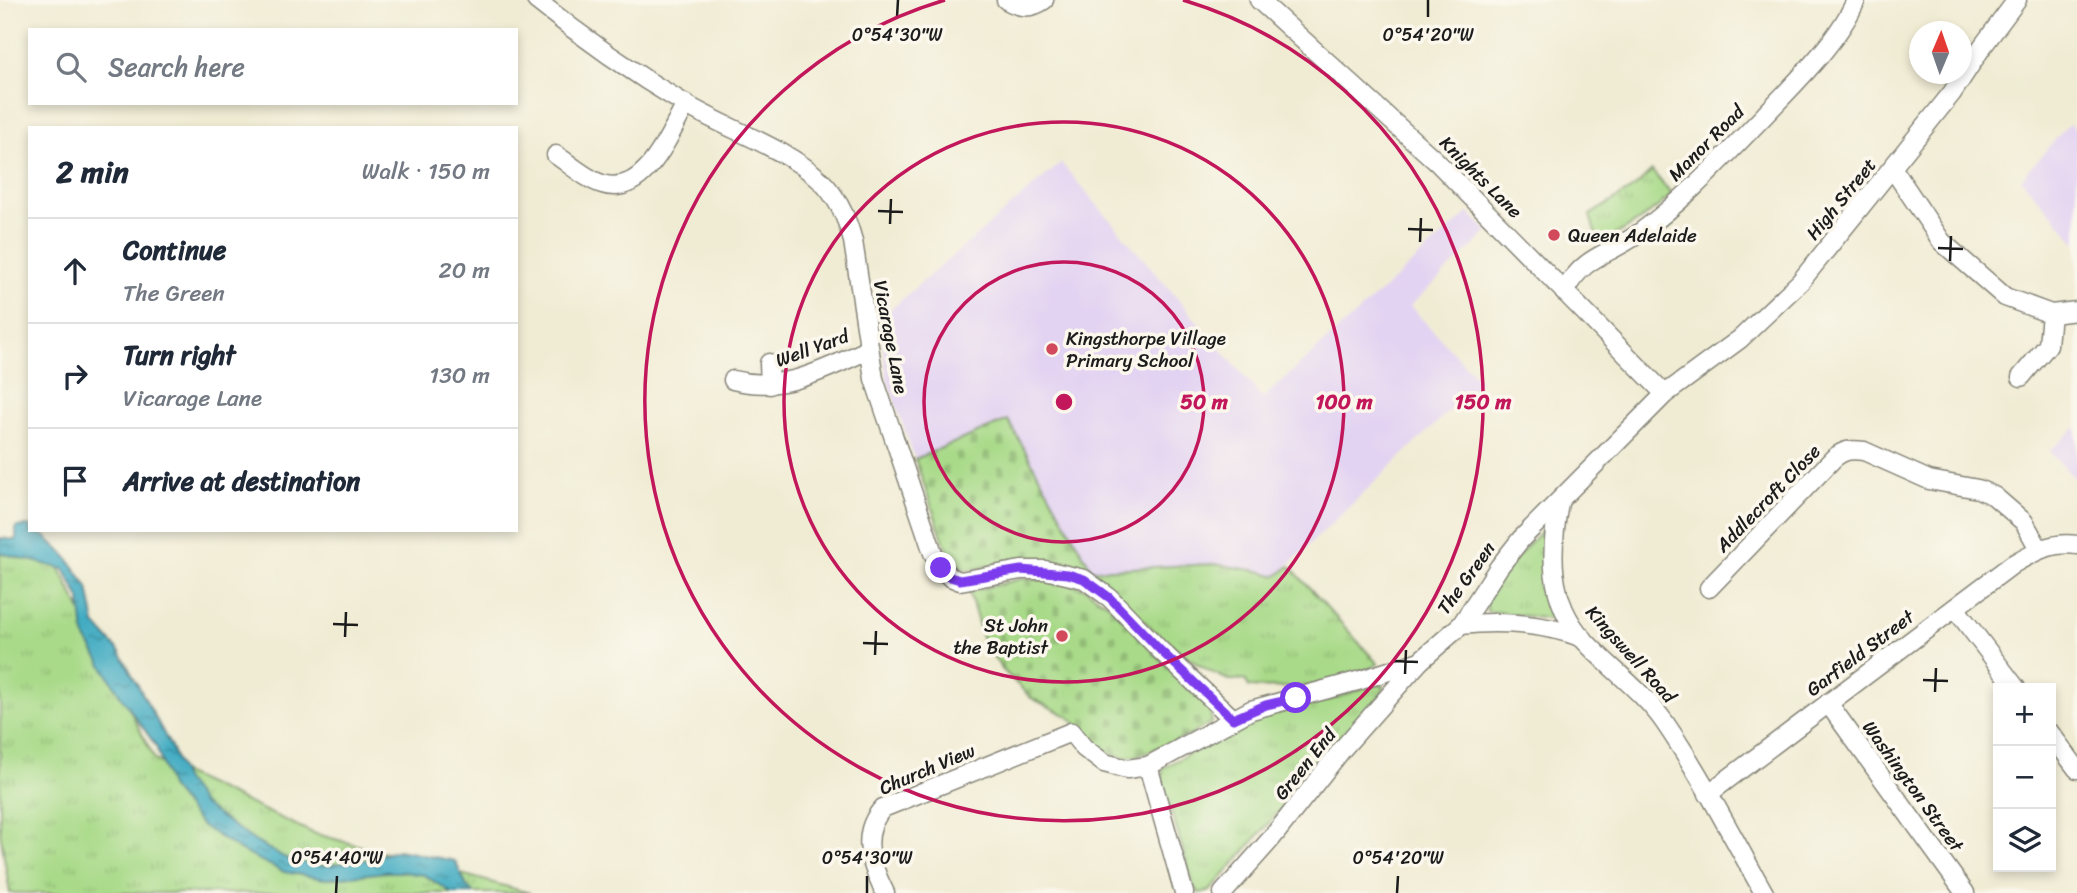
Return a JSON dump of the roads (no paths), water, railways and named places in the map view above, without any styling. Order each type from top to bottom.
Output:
[{"type":"street","name":"Vicarage Lane","points":[[536,0],[579,33],[686,104],[797,163],[830,191],[849,224],[853,240],[868,350],[879,397],[933,554],[941,568],[950,577],[969,580],[1021,570],[1068,574],[1084,579],[1110,598],[1233,719]]},
{"type":"street","points":[[1006,0],[1031,7],[1044,0]]},
{"type":"street","name":"Knights Lane","points":[[1259,0],[1437,162],[1665,394]]},
{"type":"street","name":"Manor Road","points":[[1564,292],[1574,274],[1585,263],[1637,234],[1698,184],[1805,73],[1850,15],[1856,0]]},
{"type":"street","name":"High Street","points":[[1665,394],[1740,339],[1801,281],[1952,93],[2017,0]]},
{"type":"street","points":[[556,155],[600,184],[615,187],[632,182],[656,159],[686,104]]},
{"type":"street","points":[[1893,169],[1942,242],[2005,297],[2051,314],[2077,311]]},
{"type":"street","points":[[2021,377],[2048,345],[2051,314]]},
{"type":"street","name":"Well Yard","points":[[733,380],[770,385],[799,380],[868,350]]},
{"type":"street","name":"Well Yard","points":[[769,363],[770,385]]},
{"type":"street","name":"The Green","points":[[1148,766],[1233,719],[1266,705],[1350,684],[1420,661],[1461,625],[1521,539],[1665,394]]},
{"type":"street","name":"Addlecroft Close","points":[[1709,588],[1834,458],[1853,450],[1864,450],[1929,480],[1978,489],[1994,496],[2024,522],[2039,549]]},
{"type":"street","name":"Kingswell Road","points":[[1559,503],[1553,544],[1555,575],[1569,620],[1583,638],[1641,694],[1662,720],[1764,893]]},
{"type":"street","points":[[2039,549],[2056,544],[2077,545]]},
{"type":"street","name":"Garfield Street","points":[[1708,794],[2013,564],[2039,549]]},
{"type":"street","points":[[1955,608],[2012,683]]},
{"type":"street","points":[[1461,625],[1480,622],[1523,626],[1563,631],[1583,638]]},
{"type":"street","name":"Green End","points":[[1223,893],[1272,839],[1344,747],[1420,661]]},
{"type":"street","name":"Washington Street","points":[[1828,703],[1965,893]]},
{"type":"street","name":"Church View","points":[[885,893],[872,866],[869,849],[869,833],[876,816],[883,808],[1071,732],[1084,748],[1104,763],[1127,768],[1148,766]]},
{"type":"street","points":[[2056,741],[2077,769]]},
{"type":"street","points":[[1148,766],[1184,893]]},
{"type":"water","points":[[28,526],[28,532],[40,532],[66,556],[88,587],[95,624],[120,652],[171,747],[184,779],[202,804],[256,842],[289,860],[321,866],[365,860],[398,850],[455,861],[466,885],[474,893],[452,893],[424,875],[403,872],[325,879],[284,872],[241,851],[201,825],[170,787],[156,746],[120,695],[84,635],[80,599],[64,569],[0,553],[0,538],[16,540],[16,527]]},
{"type":"place","name":"Queen Adelaide","points":[[1554,235]]},
{"type":"place","name":"Kingsthorpe Village Primary School","points":[[1052,349]]},
{"type":"place","name":"St John the Baptist","points":[[1062,636]]}]
